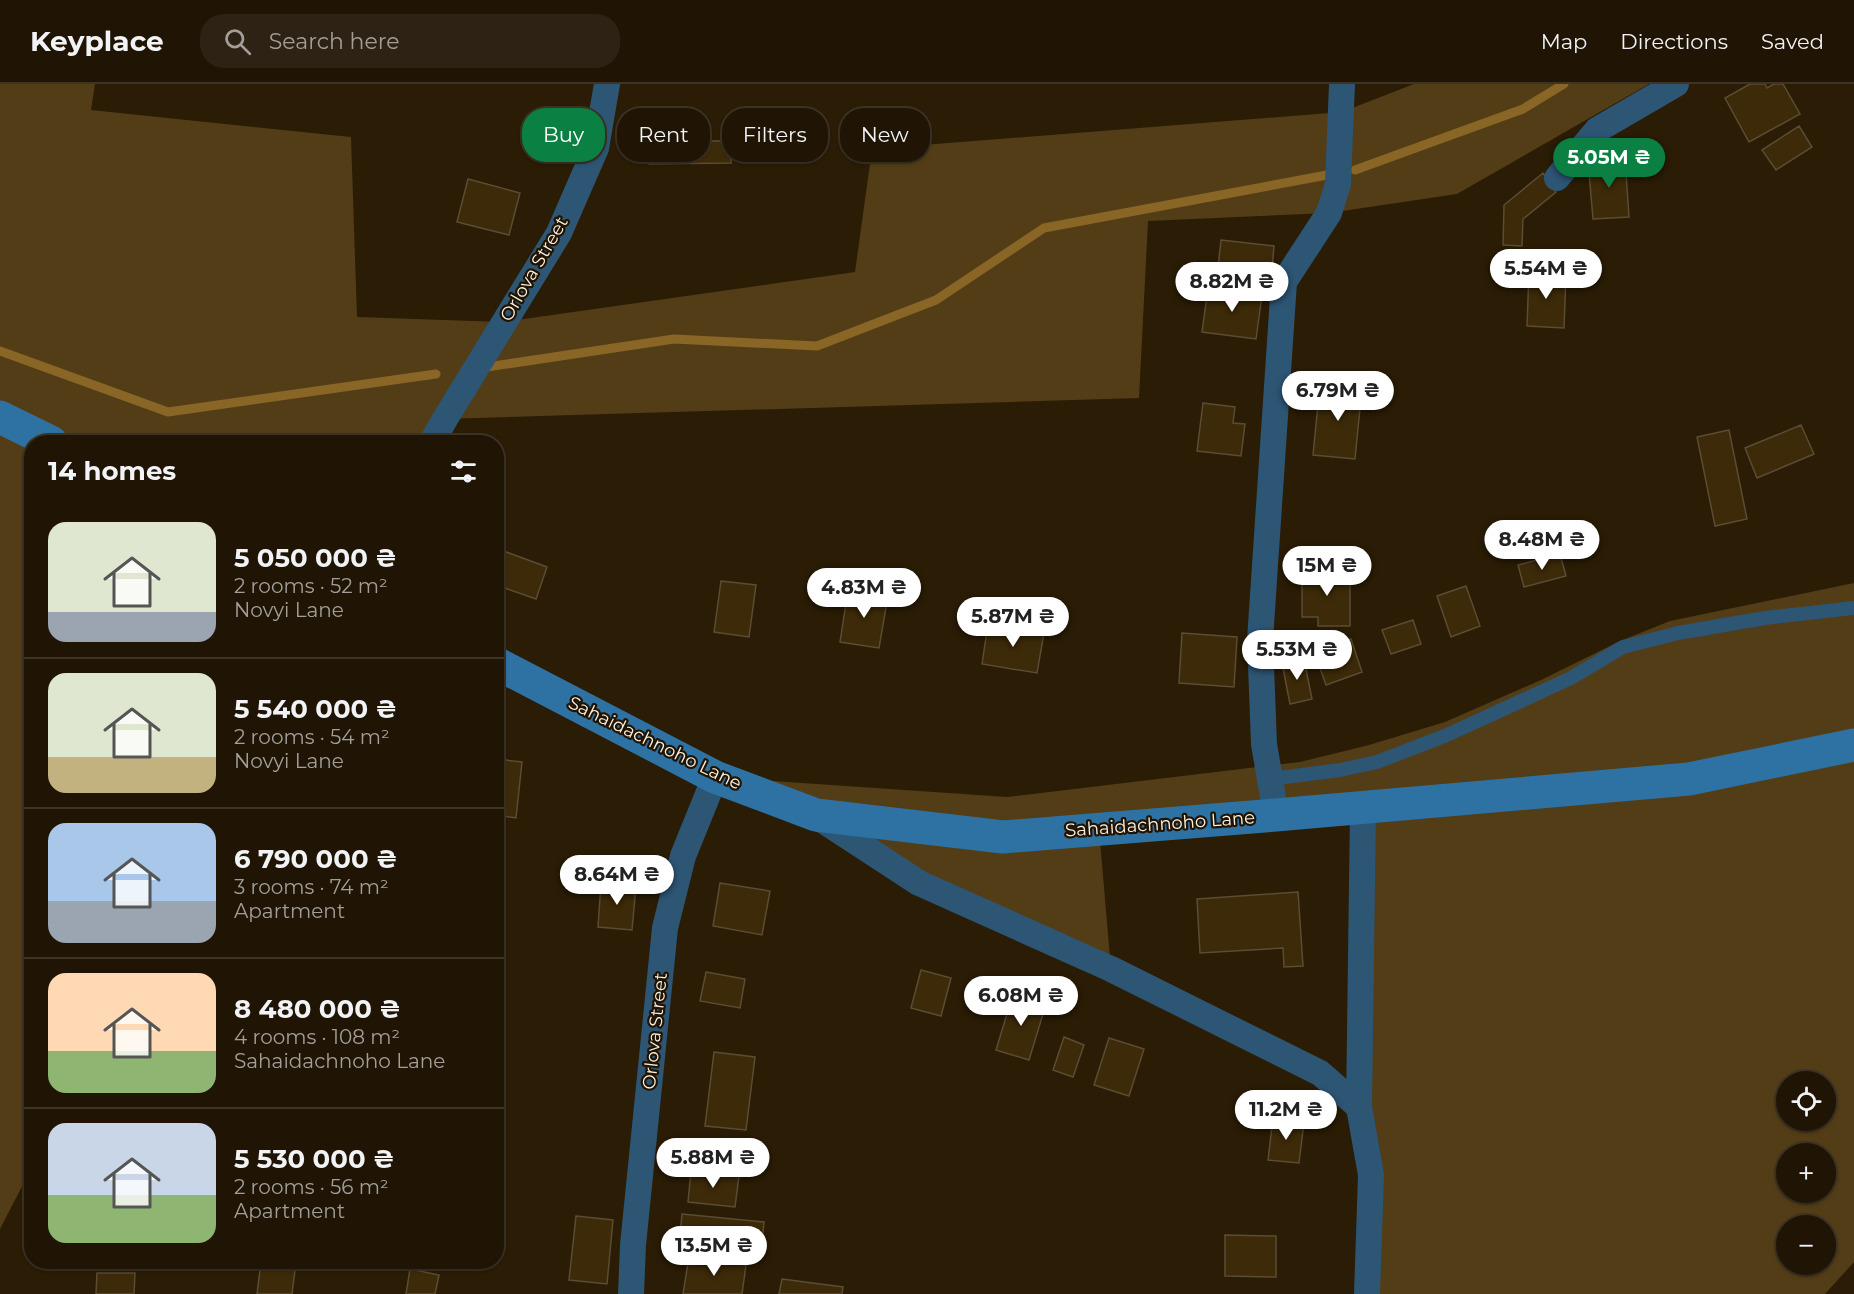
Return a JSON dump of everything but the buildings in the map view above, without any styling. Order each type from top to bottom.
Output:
[{"type":"street","name":"Orlova Street","points":[[436,435],[559,233],[596,148],[607,84]]},
{"type":"street","points":[[1276,816],[1264,744],[1260,640],[1284,282],[1329,213],[1338,184],[1342,84]]},
{"type":"street","points":[[1557,178],[1597,130],[1676,84]]},
{"type":"street","points":[[0,417],[37,435]]},
{"type":"street","name":"Sahaidachnoho Lane","points":[[504,667],[715,777],[816,815],[1003,837],[1276,816],[1689,779],[1854,745]]},
{"type":"street","name":"Orlova Street","points":[[631,1294],[633,1245],[665,928],[683,856],[715,777]]},
{"type":"street","points":[[1363,807],[1359,1107],[1371,1174],[1367,1294]]},
{"type":"street","points":[[816,815],[919,883],[1111,969],[1320,1073],[1359,1107]]},
{"type":"lane","points":[[1269,779],[1340,770],[1377,762],[1447,735],[1571,678],[1623,647],[1678,633],[1765,618],[1854,608]]},
{"type":"shaded area","points":[[0,84],[95,84],[91,110],[351,137],[357,317],[502,322],[855,272],[870,162],[930,162],[930,144],[1342,112],[1414,84],[1649,84],[1457,194],[1329,213],[1148,221],[1139,398],[445,419],[436,435],[24,435],[24,1182],[0,1229]]},
{"type":"shaded area","points":[[1854,583],[1854,1262],[1825,1294],[1365,1294],[1363,807],[1099,829],[1111,969],[715,777],[1007,797],[1300,762],[1369,745],[1445,722],[1541,680],[1620,641],[1670,621]]},
{"type":"waterway","points":[[1355,170],[1523,109],[1564,84]]},
{"type":"waterway","points":[[487,367],[674,339],[817,346],[936,300],[1044,228],[1327,175]]},
{"type":"waterway","points":[[0,351],[168,412],[436,374]]}]
